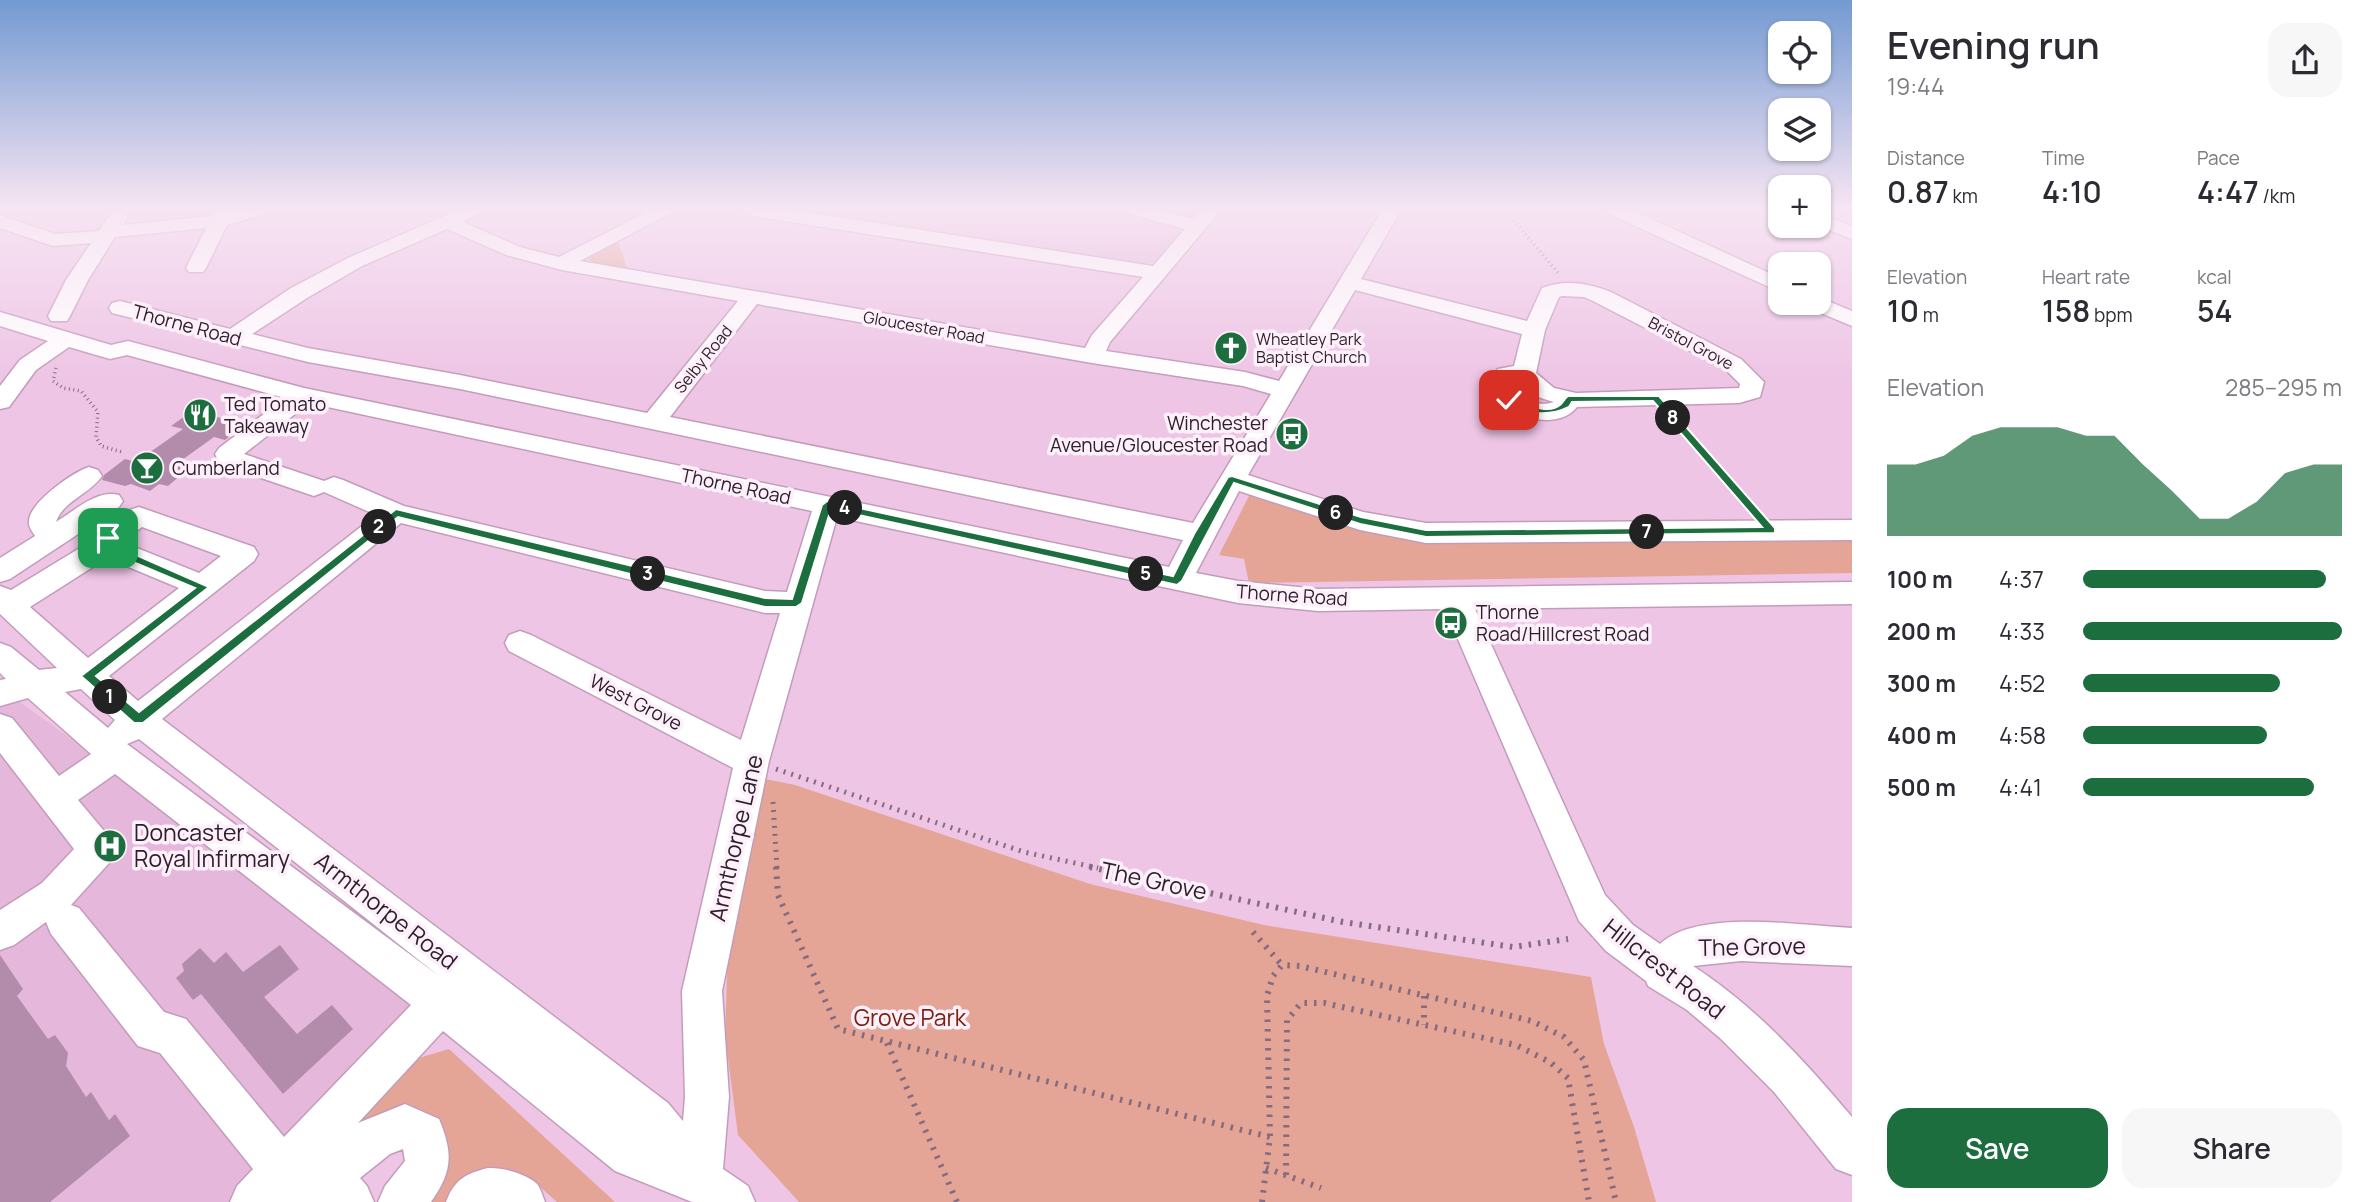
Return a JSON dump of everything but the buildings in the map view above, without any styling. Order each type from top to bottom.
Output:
[{"type":"street","points":[[0,402],[28,365],[61,338],[77,280],[86,266]]},
{"type":"street","points":[[232,337],[327,276],[349,266]]},
{"type":"street","name":"Gloucester Road","points":[[574,266],[1092,356],[1245,379],[1285,390]]},
{"type":"street","points":[[1119,266],[1159,273]]},
{"type":"street","points":[[1092,356],[1100,340],[1165,266]]},
{"type":"street","points":[[1177,581],[1200,534],[1360,266]]},
{"type":"street","points":[[1737,266],[1768,280]]},
{"type":"street","points":[[1351,282],[1534,330],[1550,293],[1560,289],[1572,289]]},
{"type":"street","name":"Bristol Grove","points":[[1534,330],[1524,373],[1506,374],[1499,382],[1499,390],[1509,400],[1531,410],[1553,411],[1566,405],[1568,399],[1739,396],[1751,392],[1752,382],[1733,364],[1602,297],[1572,289]]},
{"type":"street","name":"Selby Road","points":[[653,422],[752,297]]},
{"type":"street","name":"Thorne Road","points":[[0,302],[61,338]]},
{"type":"street","name":"Thorne Road","points":[[120,308],[232,337],[1200,534]]},
{"type":"street","points":[[1831,309],[1852,319]]},
{"type":"street","name":"Thorne Road","points":[[0,319],[110,352],[128,348],[176,363],[304,395],[1177,581],[1293,599],[1852,593]]},
{"type":"street","points":[[0,368],[36,330]]},
{"type":"street","points":[[304,395],[228,454],[229,458],[324,486],[396,513],[765,602],[796,603]]},
{"type":"street","points":[[54,538],[43,527],[41,518],[58,499],[89,477]]},
{"type":"street","points":[[1232,479],[1360,521],[1426,533],[1852,530]]},
{"type":"street","points":[[3,592],[54,538],[109,501]]},
{"type":"street","name":"Armthorpe Lane","points":[[716,1191],[707,1097],[702,991],[765,769],[796,603],[827,505]]},
{"type":"street","points":[[55,797],[110,751],[139,719],[396,513]]},
{"type":"street","points":[[16,689],[87,676],[244,554],[139,516],[108,538],[106,547]]},
{"type":"street","points":[[3,592],[106,547],[204,587]]},
{"type":"street","name":"Armthorpe Road","points":[[3,592],[87,676],[455,989],[631,1155],[716,1191]]},
{"type":"street","name":"Hillcrest Road","points":[[1456,599],[1592,908],[1603,924],[1662,972],[1715,1006],[1761,1048],[1812,1101],[1852,1153]]},
{"type":"street","name":"West Grove","points":[[520,643],[765,769]]},
{"type":"street","name":"Armthorpe Road","points":[[0,655],[16,689],[455,989]]},
{"type":"street","points":[[0,728],[97,850],[55,895],[0,932]]},
{"type":"street","points":[[65,921],[153,1031],[171,1034],[289,1186],[312,1191],[376,1136],[405,1126],[424,1135],[429,1155],[423,1177],[401,1202]]},
{"type":"street","name":"The Grove","points":[[1662,972],[1684,949],[1704,945],[1852,947]]},
{"type":"street","points":[[253,1202],[289,1186],[455,989]]},
{"type":"path","points":[[1553,266],[1572,289]]},
{"type":"path","points":[[61,338],[53,381],[63,388],[81,391],[98,412],[96,437],[101,446],[122,452]]},
{"type":"path","points":[[1656,398],[1771,530]]},
{"type":"path","name":"The Grove","points":[[765,769],[1024,852],[1329,919],[1513,947],[1568,940]]},
{"type":"path","points":[[773,793],[778,895],[838,1029],[1270,1137]]},
{"type":"path","points":[[1253,932],[1282,965],[1300,966],[1532,1021],[1564,1037],[1584,1060],[1616,1202]]},
{"type":"path","points":[[1262,1202],[1270,1137],[1267,996],[1273,976],[1282,965]]},
{"type":"path","points":[[1424,996],[1424,1025]]},
{"type":"path","points":[[1286,1175],[1287,1020],[1301,1003],[1324,1003],[1535,1051],[1568,1078],[1589,1202]]},
{"type":"path","points":[[887,1042],[957,1202]]},
{"type":"path","points":[[1266,1168],[1321,1188]]},
{"type":"shaded area","name":"Doncaster Royal Infirmary","points":[[0,688],[441,1003],[253,1202],[0,1202]]},
{"type":"green space","points":[[1250,494],[1352,524],[1852,537],[1852,573],[1249,583],[1244,559],[1219,555]]},
{"type":"green space","name":"Grove Park","points":[[761,778],[795,785],[1090,884],[1264,925],[1591,977],[1604,1044],[1634,1127],[1656,1202],[799,1202],[738,1135],[725,1035],[729,917]]},
{"type":"green space","points":[[449,1049],[615,1202],[557,1202],[539,1186],[494,1167],[454,1202],[411,1202],[428,1145],[343,1151],[354,1120],[412,1060]]},
{"type":"place","name":"Wheatley Park Baptist Church","points":[[1231,348]]},
{"type":"place","name":"Ted Tomato Takeaway","points":[[200,415]]},
{"type":"place","name":"Winchester Avenue/Gloucester Road","points":[[1292,434]]},
{"type":"place","name":"Cumberland","points":[[147,468]]},
{"type":"place","name":"Thorne Road/Hillcrest Road","points":[[1451,623]]},
{"type":"place","name":"Doncaster Royal Infirmary","points":[[110,846]]},
{"type":"route","points":[[108,538],[106,547],[204,587],[87,676],[139,719],[396,513],[765,602],[796,603],[827,505],[1017,544],[1177,581],[1232,479],[1360,521],[1426,533],[1771,530],[1656,398],[1568,399],[1566,405],[1553,411],[1531,410],[1509,400]]}]
